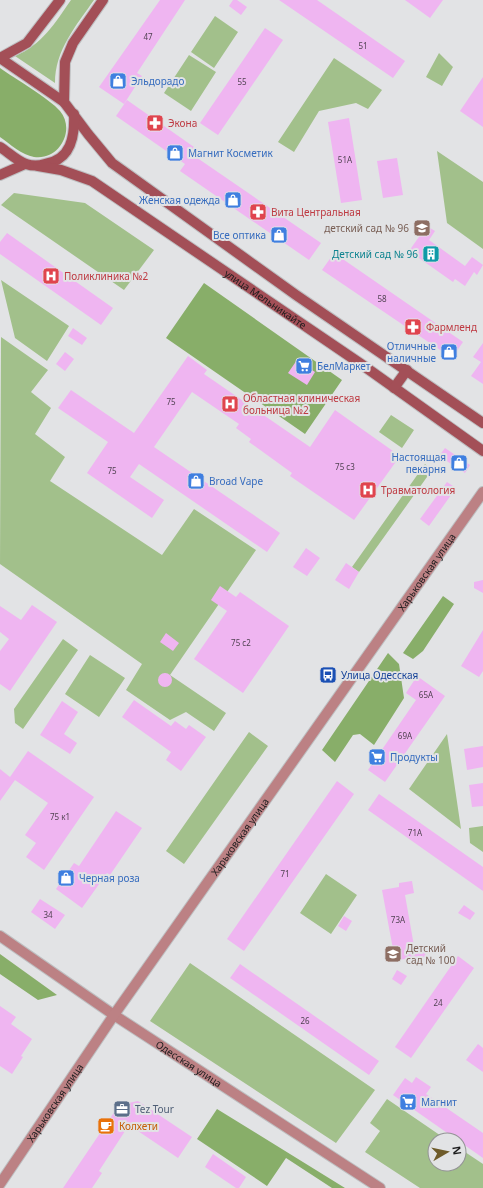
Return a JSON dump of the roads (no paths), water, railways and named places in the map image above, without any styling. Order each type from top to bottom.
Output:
[{"type":"main road","points":[[0,58],[27,43],[60,0]]},
{"type":"main road","points":[[64,102],[65,62],[73,43],[103,0]]},
{"type":"main road","name":"улица Мельникайте","points":[[0,58],[64,102],[112,163],[296,295],[483,423]]},
{"type":"main road","points":[[38,166],[54,163],[63,157],[72,144],[75,130],[74,114]]},
{"type":"main road","points":[[0,147],[25,164]]},
{"type":"main road","points":[[0,174],[25,164]]},
{"type":"main road","name":"улица Мельникайте","points":[[25,164],[61,170],[92,181],[483,450]]},
{"type":"main road","points":[[394,388],[407,370]]},
{"type":"street","name":"Харьковская улица","points":[[0,1184],[114,1015],[483,492]]},
{"type":"street","name":"Одесская улица","points":[[0,936],[114,1015],[380,1188]]},
{"type":"place","name":"Эльдорадо","points":[[118,81]]},
{"type":"place","name":"Экона","points":[[155,123]]},
{"type":"place","name":"Магнит Косметик","points":[[175,153]]},
{"type":"place","name":"Женская одежда","points":[[233,200]]},
{"type":"place","name":"Вита Центральная","points":[[258,212]]},
{"type":"place","name":"детский сад № 96","points":[[422,228]]},
{"type":"place","name":"Все оптика","points":[[279,235]]},
{"type":"place","name":"Детский сад № 96","points":[[431,254]]},
{"type":"place","name":"Поликлиника №2","points":[[51,276]]},
{"type":"place","name":"Фармленд","points":[[413,327]]},
{"type":"place","name":"Отличные наличные","points":[[449,352]]},
{"type":"place","name":"БелМаркет","points":[[304,366]]},
{"type":"place","name":"Областная клиническая больница №2","points":[[230,404]]},
{"type":"place","name":"Настоящая пекарня","points":[[459,463]]},
{"type":"place","name":"Broad Vape","points":[[196,481]]},
{"type":"place","name":"Травматология","points":[[368,490]]},
{"type":"place","name":"Улица Одесская","points":[[328,675]]},
{"type":"place","name":"Продукты","points":[[377,757]]},
{"type":"place","name":"Черная роза","points":[[66,878]]},
{"type":"place","name":"Детский сад № 100","points":[[393,954]]},
{"type":"place","name":"Магнит","points":[[408,1102]]},
{"type":"place","name":"Tez Tour","points":[[122,1109]]},
{"type":"place","name":"Колхети","points":[[106,1126]]}]
